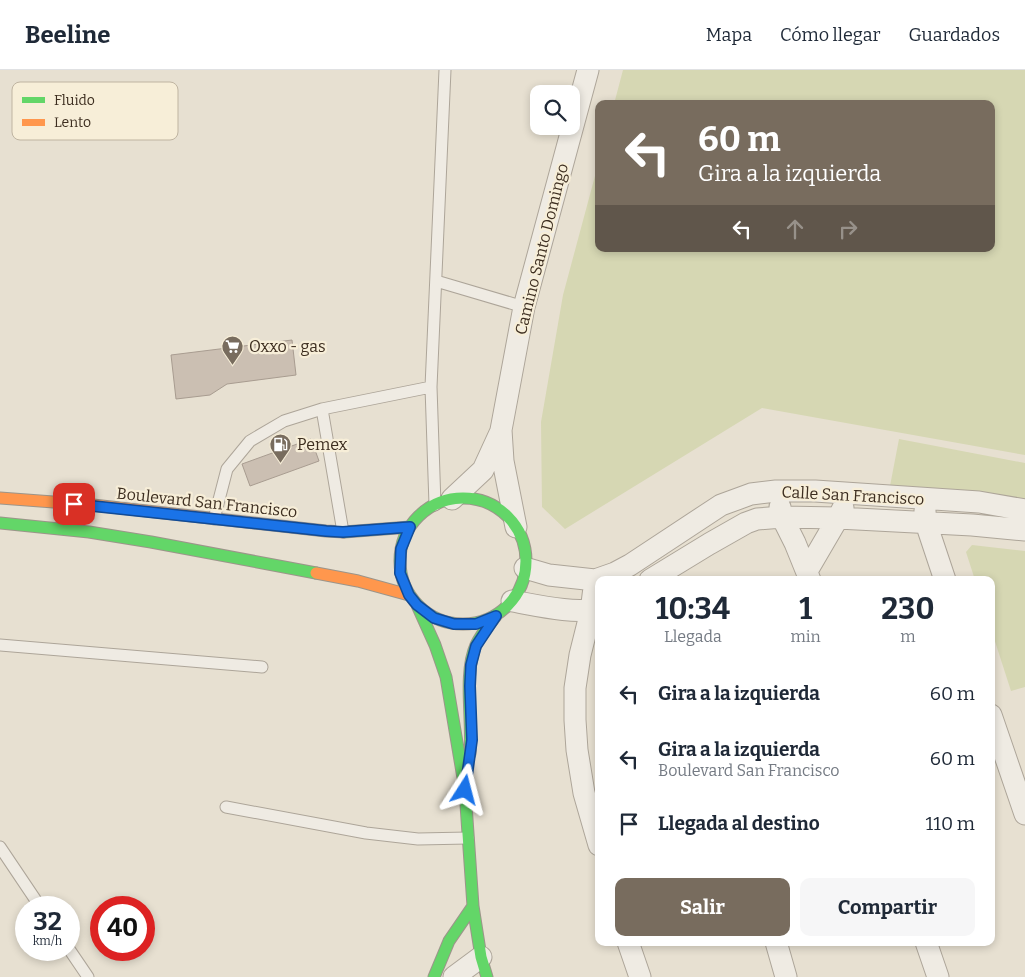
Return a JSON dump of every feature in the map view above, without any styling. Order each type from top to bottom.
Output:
[{"type":"street","name":"Camino Santo Domingo","points":[[444,502],[483,470],[501,430],[524,307],[588,70]]},
{"type":"street","name":"Camino Santo Domingo","points":[[501,430],[503,461],[516,527]]},
{"type":"street","points":[[776,491],[782,517],[809,576]]},
{"type":"street","name":"Calle San Francisco","points":[[606,576],[644,556],[721,505],[751,494],[776,491],[815,491],[979,502],[1025,510]]},
{"type":"street","points":[[809,576],[849,493]]},
{"type":"street","name":"Boulevard San Francisco","points":[[0,498],[93,505],[318,531],[343,532],[410,527]]},
{"type":"street","points":[[465,790],[472,740],[471,665],[476,646],[496,616],[512,601],[521,585],[525,568],[524,546],[516,527],[504,513],[488,504],[470,498],[444,502],[421,514],[410,527],[401,549],[400,573],[409,595],[417,605],[434,618],[454,624],[476,624],[496,616]]},
{"type":"street","points":[[923,498],[926,523],[945,576]]},
{"type":"street","name":"Calle San Francisco","points":[[659,576],[757,518],[838,518],[972,525],[1025,530]]},
{"type":"street","points":[[0,523],[89,532],[151,542],[358,581],[409,595]]},
{"type":"street","points":[[644,556],[653,576]]},
{"type":"street","name":"Calle San Francisco","points":[[525,568],[548,575],[595,580]]},
{"type":"street","points":[[595,580],[595,609],[579,663],[575,688],[577,750],[584,793],[595,831]]},
{"type":"street","points":[[512,601],[562,609],[595,609]]},
{"type":"street","points":[[417,605],[435,645],[446,678],[465,790],[473,906],[484,967],[454,977]]},
{"type":"street","points":[[995,727],[1025,814]]},
{"type":"street","points":[[434,977],[449,941],[473,906]]},
{"type":"street","points":[[629,946],[640,977]]},
{"type":"street","points":[[777,946],[786,977]]},
{"type":"street","points":[[927,946],[938,977]]},
{"type":"lane","points":[[444,502],[431,387],[445,70]]},
{"type":"lane","points":[[436,281],[524,307]]},
{"type":"lane","points":[[214,520],[227,469],[250,441],[284,422],[322,409],[431,387]]},
{"type":"lane","points":[[322,409],[343,532]]},
{"type":"lane","points":[[0,645],[262,667]]},
{"type":"lane","points":[[226,807],[366,833],[418,838],[468,838]]},
{"type":"lane","points":[[0,847],[33,896]]},
{"type":"lane","points":[[77,961],[88,977]]},
{"type":"green space","points":[[623,70],[1025,70],[1025,455],[762,408],[565,529],[542,507],[541,422],[563,295],[595,176],[595,252],[995,252],[995,100],[615,100]]},
{"type":"green space","points":[[899,439],[1025,463],[1025,500],[890,486]]},
{"type":"green space","points":[[972,545],[1025,551],[1025,687],[1011,691],[995,641],[995,576],[974,576],[966,552]]},
{"type":"building","name":"Oxxo - gas","points":[[292,340],[296,375],[227,384],[210,395],[176,399],[171,355]]},
{"type":"building","name":"Pemex","points":[[311,439],[319,461],[250,486],[242,464]]},
{"type":"traffic: fast","points":[[463,498],[487,503],[507,517],[521,537],[526,561],[521,585],[507,605],[487,619],[463,624],[439,619],[419,605],[405,585],[400,561],[405,537],[419,517],[439,503],[463,498]]},
{"type":"traffic: fast","points":[[0,523],[89,532],[316,573]]},
{"type":"traffic: fast","points":[[344,532],[410,527]]},
{"type":"traffic: fast","points":[[417,605],[435,645],[446,677],[465,790],[473,906],[481,957],[487,977]]},
{"type":"traffic: fast","points":[[470,754],[469,684],[472,657],[480,637],[496,616]]},
{"type":"traffic: fast","points":[[434,977],[449,941],[473,906]]},
{"type":"traffic: slow","points":[[0,498],[93,505],[344,532]]},
{"type":"traffic: slow","points":[[316,573],[358,581],[409,595]]},
{"type":"place","name":"Oxxo - gas","points":[[233,365]]},
{"type":"place","name":"Pemex","points":[[281,463]]},
{"type":"route","points":[[74,504],[326,531],[343,532],[410,527],[401,549],[400,573],[409,595],[417,605],[434,618],[454,624],[476,624],[496,616],[476,646],[471,665],[472,740],[465,790]]}]
